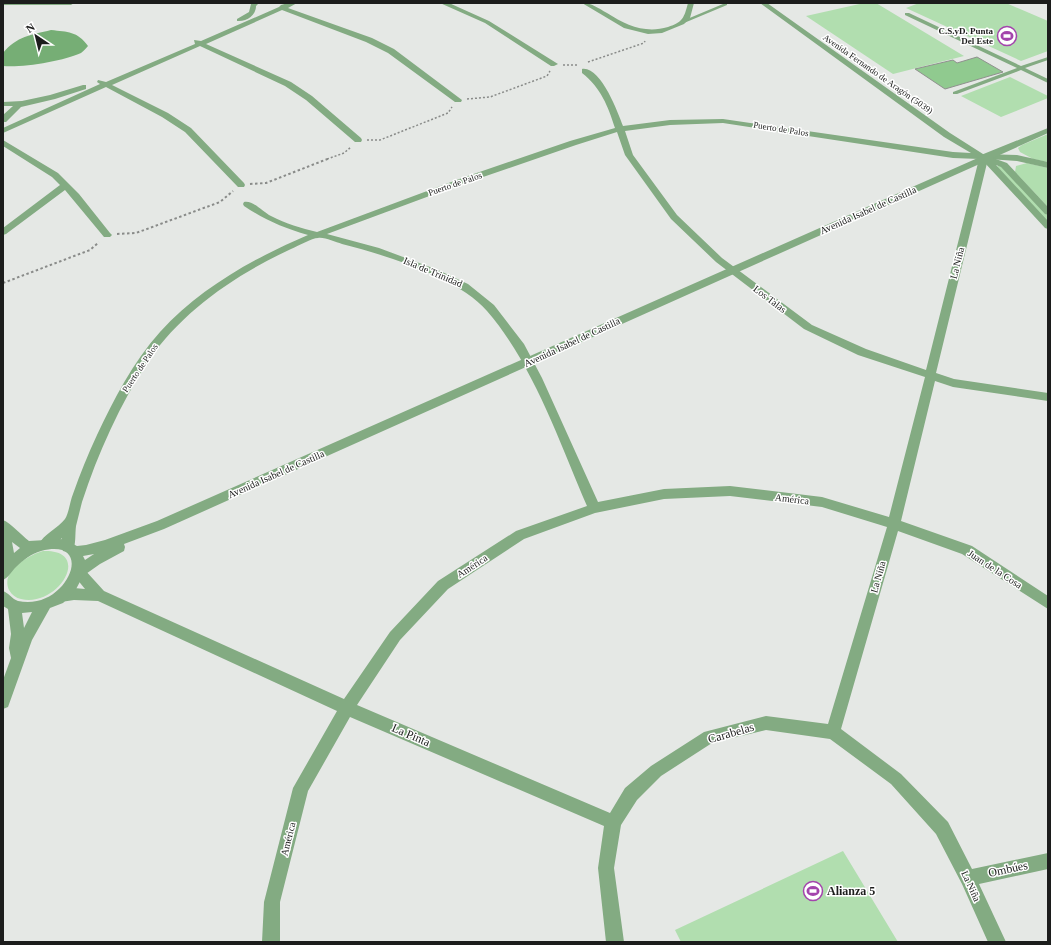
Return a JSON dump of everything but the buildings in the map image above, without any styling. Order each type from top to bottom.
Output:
[{"type":"street","points":[[3,3],[71,3]]},
{"type":"street","points":[[3,104],[23,103],[102,83],[201,44],[269,14],[283,6],[294,3]]},
{"type":"street","points":[[443,3],[487,22],[554,64]]},
{"type":"street","points":[[585,3],[619,23],[634,29],[650,32],[661,32],[682,22],[687,18],[691,3]]},
{"type":"street","name":"Avenida Fernando de Aragón (5039)","points":[[763,3],[947,135],[984,157]]},
{"type":"street","points":[[253,6],[257,14],[269,14]]},
{"type":"street","points":[[3,131],[192,41],[246,18],[253,6]]},
{"type":"street","points":[[283,6],[369,40],[391,51],[458,100]]},
{"type":"street","points":[[192,41],[288,84],[310,98],[358,140]]},
{"type":"street","name":"Los Talas","points":[[583,66],[596,80],[610,101],[629,155],[674,217],[732,270],[808,327],[862,352],[953,383],[1048,397]]},
{"type":"street","points":[[102,83],[165,115],[188,130],[241,185]]},
{"type":"street","points":[[37,99],[51,102],[52,105],[49,109]]},
{"type":"street","points":[[3,120],[23,103]]},
{"type":"street","points":[[15,109],[20,115],[36,115]]},
{"type":"street","name":"Puerto de Palos","points":[[79,572],[79,557],[72,549],[71,521],[76,501],[118,402],[151,350],[173,324],[198,302],[242,272],[283,250],[317,235],[438,189],[589,138],[619,130],[687,122],[723,121],[945,154],[984,157]]},
{"type":"street","name":"Avenida Isabel de Castilla","points":[[984,157],[1024,132],[1048,121]]},
{"type":"street","name":"Avenida Isabel de Castilla","points":[[160,525],[528,362],[984,157],[1048,130]]},
{"type":"street","points":[[3,142],[56,174],[107,235]]},
{"type":"street","points":[[984,157],[1017,158],[1048,165]]},
{"type":"street","points":[[984,157],[1004,165],[1048,212]]},
{"type":"street","points":[[984,157],[1048,226]]},
{"type":"street","name":"La Niña","points":[[984,157],[894,524],[833,732],[896,779],[942,828],[968,878],[997,942]]},
{"type":"street","points":[[3,232],[66,185]]},
{"type":"street","name":"Isla de Trinidad","points":[[247,204],[268,218],[317,235],[376,250],[465,286],[490,307],[520,347],[537,378],[594,508]]},
{"type":"street","name":"América","points":[[271,942],[272,902],[301,788],[347,708],[395,636],[443,585],[520,535],[594,508],[664,494],[730,491],[822,502],[894,524]]},
{"type":"street","points":[[5,570],[21,555],[54,538],[71,521]]},
{"type":"street","name":"Juan de la Cosa","points":[[894,524],[967,550],[1048,603]]},
{"type":"street","points":[[4,528],[13,534],[22,544],[28,547],[61,544],[72,549],[96,550],[144,529],[160,525]]},
{"type":"street","points":[[18,657],[16,648],[18,634],[8,604],[28,608],[45,604],[61,596],[75,582],[79,572],[95,560],[147,534],[160,525]]},
{"type":"street","points":[[4,528],[4,538],[8,555],[5,570]]},
{"type":"street","name":"La Pinta","points":[[79,572],[99,595]]},
{"type":"street","name":"La Pinta","points":[[61,596],[74,594],[99,595],[347,708],[613,822]]},
{"type":"street","points":[[3,702],[18,657],[36,618],[45,604]]},
{"type":"street","name":"Carabelas","points":[[613,822],[631,794],[656,771],[709,737],[766,723],[833,732]]},
{"type":"street","points":[[613,822],[606,868],[615,942]]},
{"type":"street","name":"Ombúes","points":[[968,878],[1048,861]]},
{"type":"lane","points":[[682,22],[725,5],[725,3]]},
{"type":"lane","points":[[907,14],[1048,81]]},
{"type":"lane","points":[[956,93],[1048,58]]},
{"type":"path","points":[[3,283],[90,250],[107,235],[136,233],[220,202],[241,185],[266,183],[344,153],[358,140],[380,140],[448,113],[458,100],[490,97],[547,76],[554,64],[583,66],[644,43],[650,32]]},
{"type":"shaded area","points":[[864,3],[876,3],[964,56],[893,74],[806,16]]},
{"type":"shaded area","name":"C.S.yD. Punta Del Este","points":[[919,3],[1006,3],[1048,21],[1048,51],[1021,61],[906,8]]},
{"type":"shaded area","points":[[51,30],[72,33],[80,37],[88,46],[81,53],[54,61],[32,65],[3,66],[3,53],[8,47],[25,37]]},
{"type":"shaded area","points":[[1010,77],[1048,96],[1048,98],[1001,117],[961,96]]},
{"type":"shaded area","points":[[1048,134],[1048,162],[1033,159],[1020,152],[1018,148],[1022,145]]},
{"type":"shaded area","points":[[1027,163],[1048,168],[1048,207],[1015,172],[1016,166]]},
{"type":"shaded area","points":[[999,165],[1048,216],[1048,222],[997,167]]},
{"type":"shaded area","points":[[43,551],[58,553],[66,559],[68,568],[65,578],[58,587],[47,595],[35,599],[21,599],[16,597],[9,590],[7,583],[12,570],[24,560]]},
{"type":"shaded area","name":"Alianza 5","points":[[843,851],[898,942],[681,942],[675,930]]},
{"type":"place","name":"C.S.yD. Punta Del Este","points":[[1007,36]]},
{"type":"place","name":"Alianza 5","points":[[813,891]]}]
